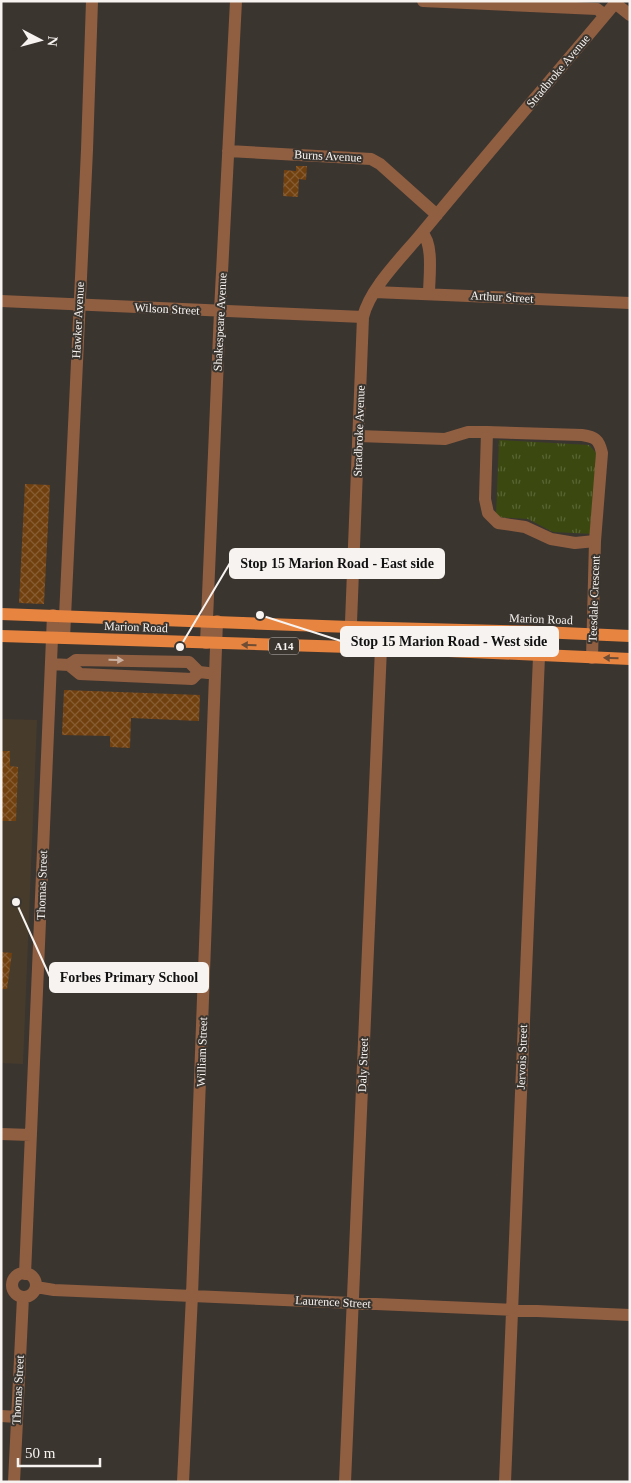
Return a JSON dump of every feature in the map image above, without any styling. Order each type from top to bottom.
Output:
[{"type":"main road","name":"Marion Road","points":[[1,614],[630,636]]},
{"type":"main road","name":"Marion Road","points":[[1,636],[381,648],[630,659]]},
{"type":"street","name":"Hawker Avenue","points":[[58,616],[79,304],[92,1]]},
{"type":"street","name":"Shakespeare Avenue","points":[[212,621],[220,311],[236,1]]},
{"type":"street","points":[[423,1],[581,4],[597,8],[605,15]]},
{"type":"street","points":[[616,2],[630,15]]},
{"type":"street","name":"Stradbroke Avenue","points":[[350,648],[358,436],[366,307],[374,292],[422,233],[616,2]]},
{"type":"street","name":"Burns Avenue","points":[[228,151],[371,159],[380,164],[437,215]]},
{"type":"street","points":[[422,233],[428,241],[430,251],[429,294]]},
{"type":"street","name":"Arthur Street","points":[[374,292],[630,303]]},
{"type":"street","name":"Wilson Street","points":[[1,301],[364,317]]},
{"type":"street","name":"Teesdale Crescent","points":[[358,436],[445,439],[468,432],[487,432],[593,437],[600,444],[602,453],[595,541],[592,658]]},
{"type":"street","name":"Teesdale Crescent","points":[[487,432],[485,499],[488,513],[498,523],[525,527],[551,539],[575,543],[595,541]]},
{"type":"street","name":"Thomas Street","points":[[25,1274],[51,664],[58,638],[58,616]]},
{"type":"street","name":"William Street","points":[[183,1482],[216,673],[211,643],[212,621]]},
{"type":"street","name":"Jervois Street","points":[[504,1482],[540,632]]},
{"type":"street","name":"Daly Street","points":[[345,1482],[381,648]]},
{"type":"street","points":[[51,664],[69,665],[76,660],[190,662],[199,672],[216,673]]},
{"type":"street","points":[[1,1134],[31,1135]]},
{"type":"street","points":[[25,1274],[33,1278],[36,1286],[30,1296],[23,1297],[16,1294],[6,1284],[16,1276],[25,1274]]},
{"type":"street","name":"Laurence Street","points":[[36,1286],[54,1290],[630,1315]]},
{"type":"street","name":"Thomas Street","points":[[14,1482],[23,1297]]},
{"type":"street","points":[[1,1416],[17,1417]]},
{"type":"shaded area","points":[[1,719],[37,720],[23,1064],[1,1063]]},
{"type":"green space","points":[[499,440],[589,445],[596,453],[593,534],[553,532],[528,519],[496,517]]},
{"type":"building","points":[[296,166],[307,166],[306,180],[299,179],[298,197],[283,196],[284,170],[296,171]]},
{"type":"building","points":[[25,484],[50,485],[44,604],[19,603]]},
{"type":"building","points":[[64,690],[200,695],[199,721],[131,718],[130,748],[110,747],[110,736],[62,735]]},
{"type":"building","points":[[1,751],[10,751],[10,766],[18,767],[16,821],[1,821]]},
{"type":"building","points":[[1,952],[12,953],[7,989],[1,989]]},
{"type":"place","name":"Stop 15 Marion Road - West side","points":[[260,615]]},
{"type":"place","name":"Stop 15 Marion Road - East side","points":[[180,647]]},
{"type":"place","name":"Forbes Primary School","points":[[16,902]]}]
